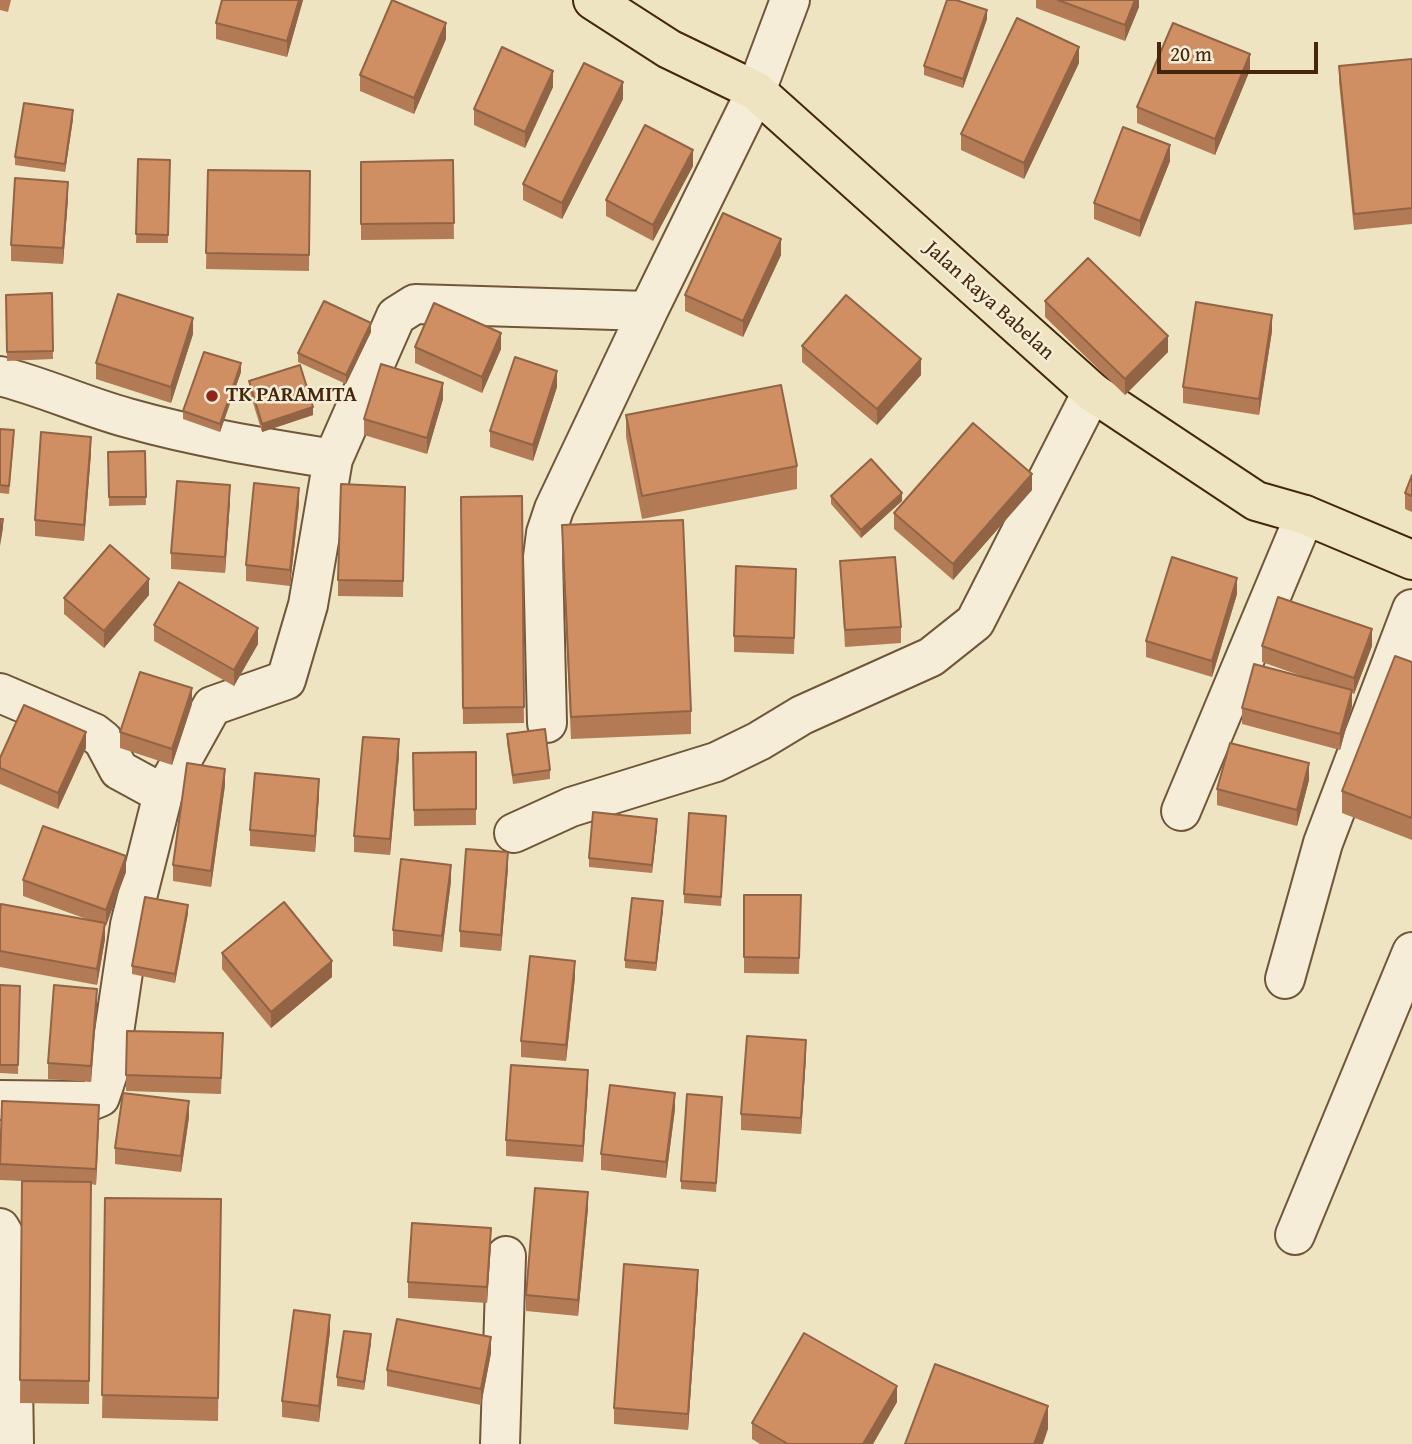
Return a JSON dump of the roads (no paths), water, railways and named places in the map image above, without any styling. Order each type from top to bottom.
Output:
[{"type":"main road","name":"Jalan Raya Babelan","points":[[593,0],[669,49],[756,91],[1092,392],[1256,501],[1305,515],[1412,560]]},
{"type":"street","points":[[547,723],[543,557],[546,533],[554,509],[756,91],[790,0]]},
{"type":"street","points":[[0,1100],[90,1101],[100,1097],[106,1086],[130,925],[163,794],[212,706],[286,680],[308,605],[333,459],[396,316],[415,304],[648,311]]},
{"type":"street","points":[[0,376],[40,387],[126,418],[216,440],[333,459]]},
{"type":"street","points":[[514,833],[571,807],[716,762],[802,715],[931,657],[951,642],[975,622],[1092,392]]},
{"type":"street","points":[[1181,811],[1305,515]]},
{"type":"street","points":[[1286,979],[1323,843],[1412,609]]},
{"type":"street","points":[[0,694],[94,733],[103,740],[119,770],[163,794]]},
{"type":"street","points":[[1294,1235],[1412,952]]},
{"type":"street","points":[[0,1228],[7,1240],[11,1260],[14,1444]]},
{"type":"street","points":[[500,1444],[506,1256]]},
{"type":"place","name":"TK PARAMITA","points":[[212,396]]}]
